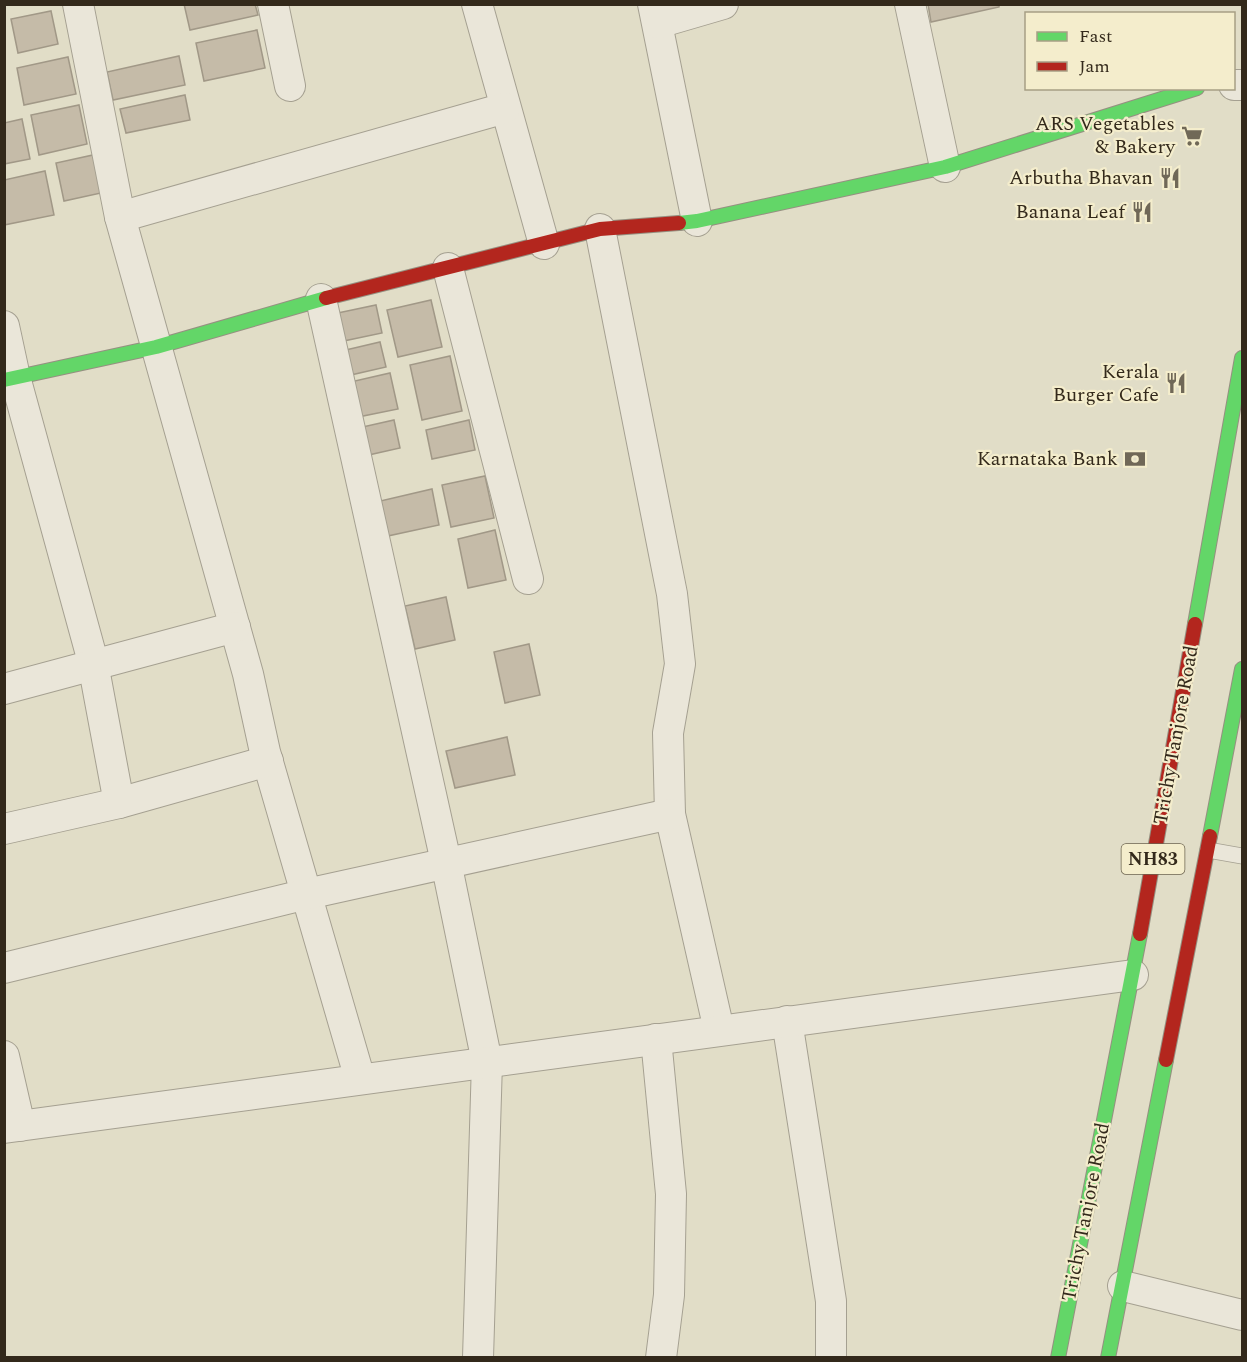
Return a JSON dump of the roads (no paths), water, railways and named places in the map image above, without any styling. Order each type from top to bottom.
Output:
[{"type":"main road","points":[[10,379],[156,347],[321,299],[600,229],[697,221],[945,167],[1191,90]]},
{"type":"main road","name":"Trichy Tanjore Road","points":[[1058,1358],[1133,975],[1242,358]]},
{"type":"main road","name":"NH83","points":[[1108,1358],[1242,669]]},
{"type":"street","points":[[78,4],[120,217],[235,627],[268,761],[360,1079]]},
{"type":"street","points":[[273,4],[290,86]]},
{"type":"street","points":[[477,4],[544,244]]},
{"type":"street","points":[[697,221],[656,14],[723,4]]},
{"type":"street","points":[[910,4],[945,167]]},
{"type":"street","points":[[120,217],[506,108]]},
{"type":"street","points":[[600,229],[672,594],[680,664],[668,733],[670,814],[719,1030]]},
{"type":"street","points":[[448,267],[528,579]]},
{"type":"street","points":[[321,299],[446,862],[487,1062],[478,1358]]},
{"type":"street","points":[[4,326],[10,379],[93,665],[119,803]]},
{"type":"street","points":[[4,689],[235,627]]},
{"type":"street","points":[[4,829],[119,803],[268,761]]},
{"type":"street","points":[[4,968],[307,894],[670,814]]},
{"type":"street","points":[[4,1056],[12,1127],[1133,975]]},
{"type":"street","points":[[787,1021],[831,1301],[831,1358]]},
{"type":"street","points":[[656,1039],[671,1194],[669,1295],[661,1358]]},
{"type":"street","points":[[1123,1286],[1242,1315]]},
{"type":"lane","points":[[1208,850],[1242,855]]},
{"type":"place","name":"ARS Vegetables & Bakery","points":[[1192,136]]},
{"type":"place","name":"Arbutha Bhavan","points":[[1170,178]]},
{"type":"place","name":"Banana Leaf","points":[[1142,212]]},
{"type":"place","name":"Kerala Burger Cafe","points":[[1176,383]]},
{"type":"place","name":"Karnataka Bank","points":[[1135,459]]}]
